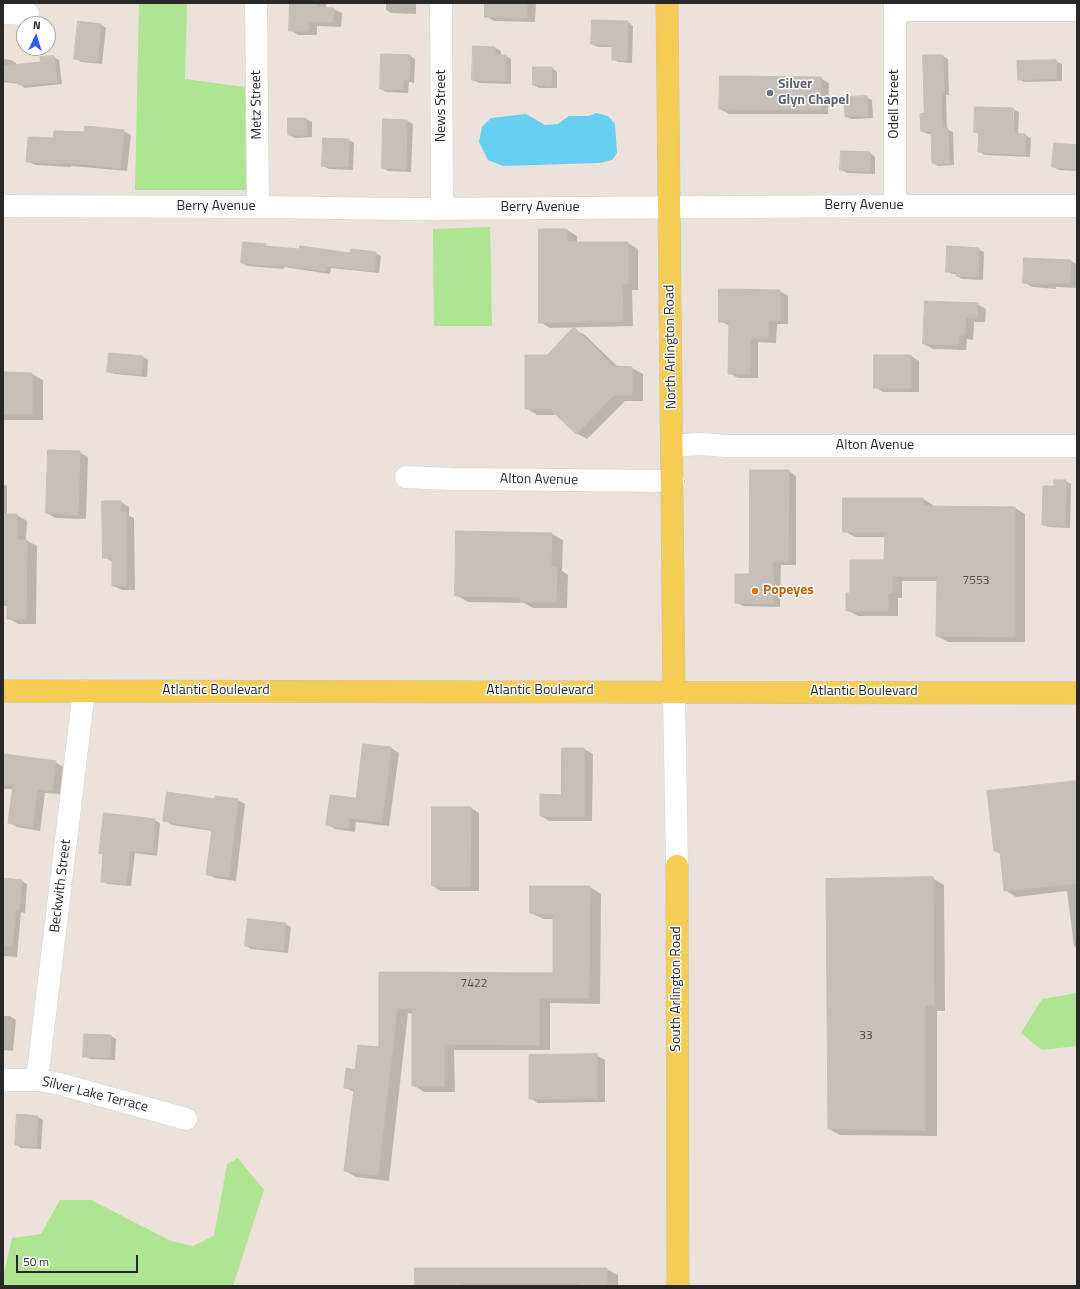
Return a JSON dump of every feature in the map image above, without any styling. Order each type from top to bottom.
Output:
[{"type":"main road","name":"North Arlington Road","points":[[667,3],[674,692]]},
{"type":"main road","name":"Atlantic Boulevard","points":[[3,691],[1077,693]]},
{"type":"main road","name":"South Arlington Road","points":[[676,866],[678,1286]]},
{"type":"street","name":"Metz Street","points":[[256,3],[258,207]]},
{"type":"street","name":"News Street","points":[[441,3],[442,208]]},
{"type":"street","points":[[895,6],[1077,10]]},
{"type":"street","name":"Odell Street","points":[[895,6],[895,206]]},
{"type":"street","points":[[3,13],[28,14]]},
{"type":"street","name":"Berry Avenue","points":[[3,206],[405,209],[1077,206]]},
{"type":"street","name":"Alton Avenue","points":[[672,446],[700,444],[726,446],[1077,446]]},
{"type":"street","name":"Alton Avenue","points":[[406,477],[673,482]]},
{"type":"street","name":"Beckwith Street","points":[[37,1080],[84,691]]},
{"type":"street","name":"South Arlington Road","points":[[674,692],[676,866]]},
{"type":"street","name":"Silver Lake Terrace","points":[[3,1080],[37,1080],[56,1083],[186,1119]]},
{"type":"green space","points":[[139,3],[187,3],[185,79],[245,87],[246,190],[135,190]]},
{"type":"green space","points":[[490,227],[492,326],[434,326],[433,229]]},
{"type":"green space","points":[[1077,993],[1077,1046],[1042,1050],[1021,1033],[1042,999]]},
{"type":"green space","points":[[238,1158],[264,1190],[233,1286],[3,1286],[3,1278],[12,1238],[41,1234],[60,1200],[91,1200],[171,1241],[193,1246],[214,1236],[227,1164]]},
{"type":"water","points":[[596,113],[608,116],[615,124],[617,153],[612,160],[600,163],[503,166],[488,160],[479,142],[482,127],[491,118],[526,114],[545,125],[558,124],[569,116],[589,116]]},
{"type":"building","points":[[290,3],[317,3],[317,7],[334,8],[333,22],[309,22],[309,31],[289,31]]},
{"type":"building","points":[[485,3],[527,3],[527,18],[485,17]]},
{"type":"building","points":[[592,20],[628,21],[627,60],[612,60],[612,45],[591,44]]},
{"type":"building","points":[[78,21],[101,24],[97,62],[74,59]]},
{"type":"building","points":[[473,46],[495,47],[495,55],[506,55],[506,81],[472,80]]},
{"type":"building","points":[[381,54],[410,55],[409,80],[403,80],[403,90],[380,89]]},
{"type":"building","points":[[923,55],[943,55],[944,92],[941,92],[942,128],[948,128],[949,163],[932,163],[931,131],[921,131],[920,114],[924,113]]},
{"type":"building","points":[[54,56],[57,82],[19,85],[18,82],[3,80],[3,66],[41,62],[40,57]]},
{"type":"building","points":[[1056,60],[1057,78],[1018,80],[1017,61]]},
{"type":"building","points":[[533,67],[552,67],[551,86],[533,85]]},
{"type":"building","name":"Silver Glyn Chapel","points":[[720,76],[821,77],[820,110],[719,109]]},
{"type":"building","points":[[867,96],[868,116],[845,117],[844,97]]},
{"type":"building","points":[[975,107],[1013,108],[1013,133],[1025,134],[1025,155],[978,152],[979,133],[974,132]]},
{"type":"building","points":[[288,118],[306,118],[307,135],[288,135]]},
{"type":"building","points":[[383,119],[407,120],[406,169],[382,168]]},
{"type":"building","points":[[85,126],[124,130],[120,168],[64,162],[26,162],[28,137],[53,138],[54,131],[84,132]]},
{"type":"building","points":[[323,138],[349,139],[348,167],[322,166]]},
{"type":"building","points":[[1054,143],[1077,145],[1077,169],[1052,167]]},
{"type":"building","points":[[841,151],[870,152],[870,171],[840,170]]},
{"type":"building","points":[[539,229],[567,229],[567,242],[628,242],[628,284],[622,284],[623,321],[539,323]]},
{"type":"building","points":[[243,242],[266,244],[265,246],[299,249],[300,246],[350,253],[351,249],[376,252],[374,271],[326,266],[325,271],[279,265],[279,267],[241,263]]},
{"type":"building","points":[[947,246],[979,248],[978,277],[956,276],[956,272],[946,272]]},
{"type":"building","points":[[1024,258],[1071,260],[1070,283],[1023,283]]},
{"type":"building","points":[[719,289],[780,290],[780,320],[768,320],[768,338],[750,338],[750,374],[728,374],[729,322],[719,322]]},
{"type":"building","points":[[925,301],[978,303],[977,318],[966,317],[965,335],[959,335],[958,345],[923,344]]},
{"type":"building","points":[[574,327],[613,366],[632,367],[632,395],[614,395],[576,434],[550,409],[525,409],[525,355],[547,355]]},
{"type":"building","points":[[109,353],[143,356],[141,375],[107,372]]},
{"type":"building","points":[[874,355],[911,355],[911,388],[874,388]]},
{"type":"building","points":[[3,372],[32,373],[32,414],[3,414]]},
{"type":"building","points":[[48,450],[80,451],[78,515],[46,513]]},
{"type":"building","points":[[750,470],[789,470],[788,561],[773,561],[773,603],[735,603],[735,574],[749,574]]},
{"type":"building","points":[[1054,480],[1066,480],[1065,526],[1042,525],[1043,486],[1054,486]]},
{"type":"building","points":[[843,498],[923,498],[923,506],[1015,507],[1015,637],[936,636],[937,576],[892,576],[892,593],[888,593],[888,611],[846,611],[846,593],[850,593],[850,560],[884,560],[885,532],[843,532]]},
{"type":"building","points":[[102,501],[121,501],[121,512],[126,512],[126,586],[112,586],[112,558],[103,558]]},
{"type":"building","points":[[3,514],[17,514],[17,540],[27,540],[26,619],[7,619],[7,601],[3,601]]},
{"type":"building","points":[[456,531],[552,533],[551,567],[557,567],[556,602],[520,602],[520,597],[455,596]]},
{"type":"building","points":[[363,744],[391,747],[382,822],[349,818],[348,828],[326,825],[330,795],[356,798]]},
{"type":"building","points":[[562,748],[584,748],[584,817],[540,816],[540,794],[561,795]]},
{"type":"building","points":[[3,754],[56,761],[52,791],[37,789],[32,827],[8,823],[13,785],[3,785]]},
{"type":"building","points":[[1077,781],[1077,883],[1004,891],[1000,851],[994,851],[987,791]]},
{"type":"building","points":[[167,792],[215,799],[215,796],[238,799],[229,877],[206,875],[212,829],[163,821]]},
{"type":"building","points":[[432,807],[471,807],[470,887],[432,886]]},
{"type":"building","points":[[104,813],[155,819],[152,853],[130,851],[126,884],[101,882],[103,854],[99,853]]},
{"type":"building","points":[[933,877],[934,1005],[925,1005],[925,1130],[828,1129],[826,879]]},
{"type":"building","points":[[3,878],[22,880],[19,910],[16,910],[12,946],[3,946]]},
{"type":"building","points":[[530,886],[590,886],[589,998],[539,998],[539,1045],[444,1044],[444,1086],[412,1086],[412,1008],[397,1008],[378,1175],[344,1171],[354,1089],[344,1088],[346,1068],[355,1070],[358,1045],[379,1047],[379,972],[553,973],[553,914],[530,913]]},
{"type":"building","points":[[248,919],[286,923],[283,951],[245,946]]},
{"type":"building","points":[[84,1034],[111,1035],[110,1057],[83,1057]]},
{"type":"building","points":[[597,1054],[597,1098],[529,1099],[529,1055]]},
{"type":"building","points":[[17,1114],[38,1116],[36,1147],[15,1145]]},
{"type":"building","points":[[415,1268],[607,1268],[607,1286],[578,1286],[578,1283],[462,1283],[462,1286],[415,1286]]},
{"type":"place","name":"Silver Glyn Chapel","points":[[770,93]]},
{"type":"place","name":"Popeyes","points":[[755,591]]}]
